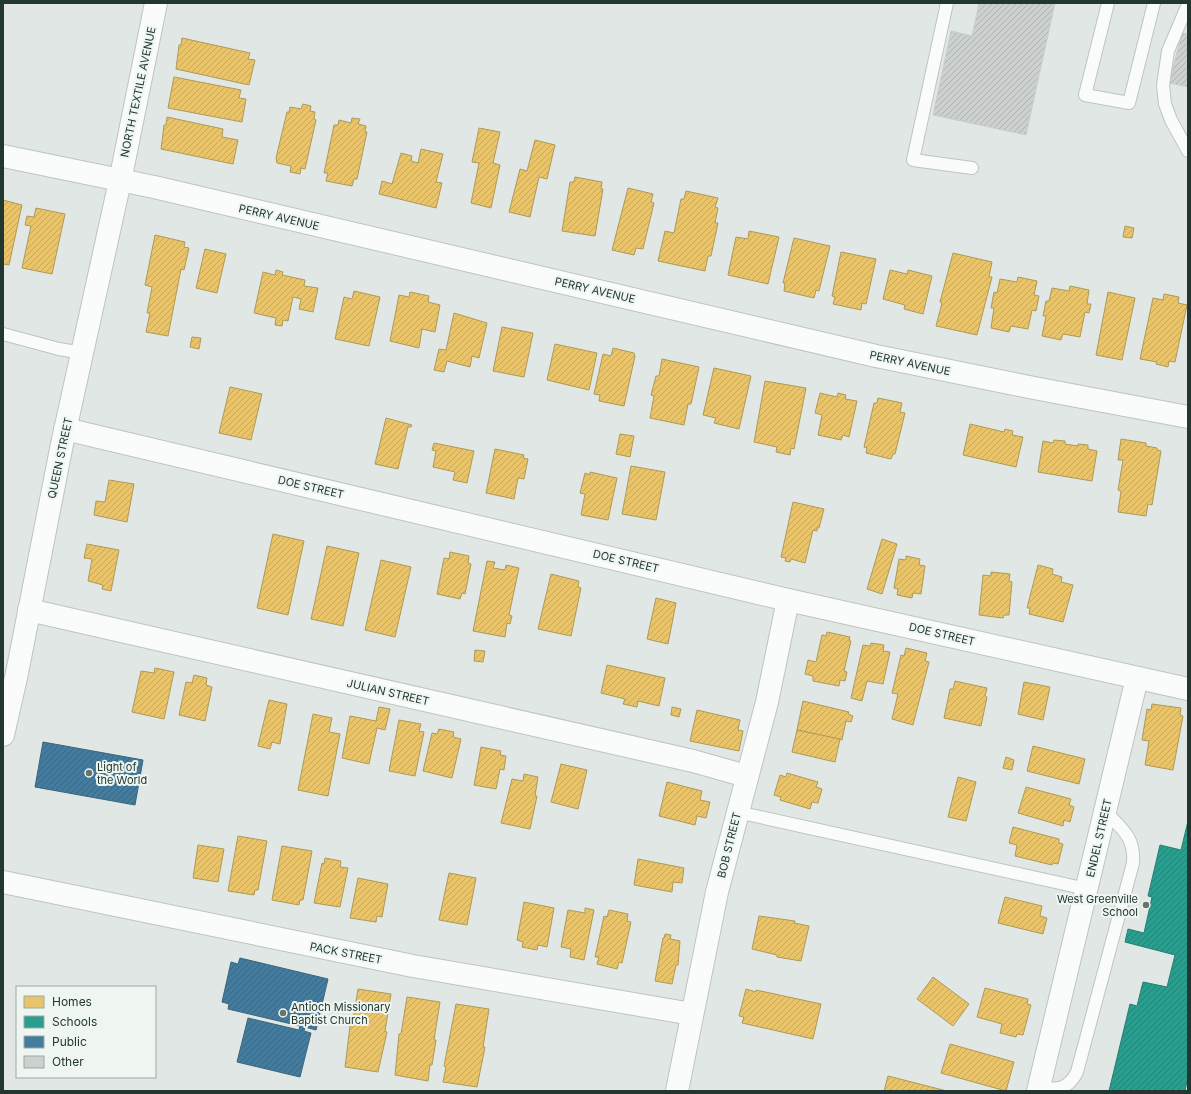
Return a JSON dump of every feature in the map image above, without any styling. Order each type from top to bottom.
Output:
[{"type":"street","name":"NORTH TEXTILE AVENUE","points":[[120,181],[156,3]]},
{"type":"street","name":"PERRY AVENUE","points":[[3,156],[162,189],[876,356],[1188,417]]},
{"type":"street","name":"QUEEN STREET","points":[[3,735],[30,610],[65,429],[120,181]]},
{"type":"street","name":"DOE STREET","points":[[65,429],[788,600],[1188,689]]},
{"type":"street","name":"BOB STREET","points":[[677,1091],[717,892],[746,776],[767,702],[788,600]]},
{"type":"street","name":"JULIAN STREET","points":[[30,610],[693,761],[746,776]]},
{"type":"street","name":"ENDEL STREET","points":[[1039,1089],[1137,678]]},
{"type":"street","name":"PACK STREET","points":[[3,882],[413,966],[692,1014]]},
{"type":"lane","points":[[947,3],[913,160],[972,168]]},
{"type":"lane","points":[[1108,3],[1085,95],[1129,103],[1154,3]]},
{"type":"lane","points":[[1187,3],[1168,51],[1163,85],[1165,104],[1171,120],[1188,151]]},
{"type":"lane","points":[[3,334],[59,349],[83,353]]},
{"type":"lane","points":[[1039,1089],[1057,1089],[1064,1087],[1073,1081],[1077,1072],[1133,863],[1134,848],[1128,837],[1105,811]]},
{"type":"lane","points":[[737,812],[1087,889]]},
{"type":"building: Homes","points":[[182,38],[250,53],[248,59],[255,60],[249,85],[176,69],[179,45],[181,45]]},
{"type":"building: Homes","points":[[174,77],[241,90],[239,98],[246,99],[242,122],[168,108]]},
{"type":"building: Homes","points":[[303,104],[311,106],[310,111],[315,112],[314,119],[316,120],[305,169],[301,168],[300,174],[290,172],[291,166],[277,163],[276,158],[287,112],[289,112],[290,107],[301,109]]},
{"type":"building: Homes","points":[[167,117],[223,129],[222,137],[238,140],[233,164],[161,149],[164,125],[166,125]]},
{"type":"building: Homes","points":[[352,118],[360,119],[358,124],[366,126],[365,132],[367,132],[357,179],[354,179],[352,186],[326,181],[328,173],[324,173],[334,125],[338,125],[339,120],[351,123]]},
{"type":"building: Homes","points":[[479,128],[500,132],[493,163],[500,165],[491,208],[471,203],[479,163],[472,162]]},
{"type":"building: Homes","points":[[535,140],[555,145],[547,179],[539,177],[530,217],[509,212],[520,169],[527,171]]},
{"type":"building: Homes","points":[[421,149],[443,154],[436,182],[442,183],[436,208],[379,194],[382,181],[392,184],[401,153],[412,156],[411,161],[418,163]]},
{"type":"building: Homes","points":[[575,177],[602,182],[601,189],[603,189],[595,236],[562,231],[570,182],[574,182]]},
{"type":"building: Homes","points":[[628,188],[653,194],[651,202],[654,203],[643,249],[636,248],[634,255],[612,250]]},
{"type":"building: Homes","points":[[686,191],[718,198],[715,207],[718,208],[715,223],[718,223],[711,256],[708,256],[705,271],[658,261],[665,231],[674,233],[681,199],[684,199]]},
{"type":"building: Homes","points":[[3,200],[22,205],[9,265],[3,264]]},
{"type":"building: Homes","points":[[36,208],[65,214],[52,274],[22,268],[31,226],[25,225],[27,216],[34,217]]},
{"type":"building: Homes","points":[[1125,226],[1134,228],[1132,238],[1123,237]]},
{"type":"building: Homes","points":[[749,231],[779,237],[768,284],[728,275],[736,237],[748,239]]},
{"type":"building: Homes","points":[[155,235],[185,242],[184,247],[189,248],[184,270],[181,269],[168,336],[146,332],[150,313],[147,313],[152,287],[145,285]]},
{"type":"building: Homes","points":[[794,238],[830,246],[819,291],[816,290],[814,298],[784,291],[785,283],[783,283]]},
{"type":"building: Homes","points":[[205,249],[226,254],[217,293],[196,288]]},
{"type":"building: Homes","points":[[841,252],[876,259],[866,304],[862,303],[861,310],[833,304],[835,297],[832,296]]},
{"type":"building: Homes","points":[[953,253],[992,262],[989,277],[992,277],[977,335],[936,326],[942,303],[940,302]]},
{"type":"building: Homes","points":[[276,270],[283,272],[282,275],[305,280],[304,286],[318,288],[313,312],[299,309],[301,299],[293,297],[288,321],[283,320],[282,326],[275,325],[276,318],[254,313],[263,272],[275,275]]},
{"type":"building: Homes","points":[[890,270],[907,274],[908,270],[932,276],[923,314],[904,309],[905,305],[883,299]]},
{"type":"building: Homes","points":[[1018,277],[1037,281],[1034,295],[1039,296],[1036,311],[1032,310],[1028,329],[1011,326],[1009,332],[991,328],[994,308],[991,308],[994,292],[997,293],[1000,279],[1017,282]]},
{"type":"building: Homes","points":[[1070,286],[1089,290],[1087,304],[1091,304],[1089,313],[1085,312],[1080,337],[1063,334],[1061,340],[1042,336],[1046,316],[1043,316],[1046,301],[1049,301],[1052,288],[1069,291]]},
{"type":"building: Homes","points":[[354,291],[380,297],[369,346],[335,339],[344,297],[352,299]]},
{"type":"building: Homes","points":[[410,292],[429,296],[428,302],[440,305],[435,332],[422,329],[419,348],[390,341],[399,295],[409,297]]},
{"type":"building: Homes","points":[[1108,292],[1135,298],[1122,360],[1096,355]]},
{"type":"building: Homes","points":[[1164,294],[1179,297],[1178,303],[1187,305],[1175,362],[1169,361],[1168,367],[1156,364],[1157,362],[1140,359],[1153,298],[1163,300]]},
{"type":"building: Homes","points":[[454,313],[487,323],[479,358],[472,356],[470,367],[447,361],[444,372],[434,370],[439,349],[446,350]]},
{"type":"building: Homes","points":[[502,327],[533,333],[524,377],[493,371]]},
{"type":"building: Homes","points":[[192,337],[201,338],[199,349],[190,347]]},
{"type":"building: Homes","points":[[555,344],[597,353],[589,390],[547,380]]},
{"type":"building: Homes","points":[[613,348],[634,353],[635,356],[624,406],[599,401],[600,395],[594,394],[603,354],[611,356]]},
{"type":"building: Homes","points":[[662,359],[699,367],[691,404],[688,404],[684,425],[650,418],[654,396],[651,395],[656,376],[659,376]]},
{"type":"building: Homes","points":[[714,368],[751,376],[739,429],[714,423],[716,418],[703,415]]},
{"type":"building: Homes","points":[[765,381],[806,388],[794,449],[791,448],[790,455],[776,452],[777,447],[754,442]]},
{"type":"building: Homes","points":[[230,387],[262,394],[251,440],[219,433]]},
{"type":"building: Homes","points":[[820,393],[837,397],[838,393],[846,395],[845,399],[857,401],[849,437],[843,435],[841,440],[818,435],[822,415],[815,413]]},
{"type":"building: Homes","points":[[878,398],[902,403],[900,412],[905,413],[895,454],[893,454],[891,459],[866,453],[867,448],[864,447],[874,403],[877,403]]},
{"type":"building: Homes","points":[[386,418],[412,425],[411,427],[408,427],[398,469],[375,464]]},
{"type":"building: Homes","points":[[970,424],[1004,432],[1005,429],[1013,431],[1012,435],[1023,437],[1016,467],[963,455]]},
{"type":"building: Homes","points":[[620,434],[634,436],[630,457],[616,454]]},
{"type":"building: Homes","points":[[1121,439],[1146,443],[1146,446],[1157,448],[1157,450],[1161,451],[1152,505],[1148,504],[1146,516],[1118,512],[1121,491],[1118,490],[1123,460],[1118,460]]},
{"type":"building: Homes","points":[[1054,440],[1065,441],[1065,444],[1078,446],[1078,444],[1088,445],[1088,449],[1097,451],[1092,481],[1038,472],[1043,441],[1053,443]]},
{"type":"building: Homes","points":[[434,443],[474,451],[467,483],[453,480],[455,472],[433,467],[436,451],[432,450]]},
{"type":"building: Homes","points":[[495,449],[524,455],[523,458],[528,459],[524,479],[518,478],[514,499],[486,493]]},
{"type":"building: Homes","points":[[631,466],[665,472],[656,520],[622,514]]},
{"type":"building: Homes","points":[[590,472],[617,478],[608,520],[581,515],[585,494],[580,493],[585,473],[590,475]]},
{"type":"building: Homes","points":[[109,480],[134,484],[127,522],[94,515],[96,501],[105,502]]},
{"type":"building: Homes","points":[[793,502],[824,509],[819,528],[817,528],[817,531],[813,530],[805,563],[791,559],[790,562],[785,561],[786,558],[781,557]]},
{"type":"building: Homes","points":[[273,534],[304,541],[288,615],[257,608]]},
{"type":"building: Homes","points":[[882,539],[897,544],[882,594],[867,589]]},
{"type":"building: Homes","points":[[87,544],[119,550],[111,591],[102,589],[103,585],[88,581],[92,559],[84,558]]},
{"type":"building: Homes","points":[[327,546],[359,553],[343,626],[311,619]]},
{"type":"building: Homes","points":[[450,552],[469,556],[468,563],[471,564],[465,594],[462,593],[460,599],[437,594],[444,558],[449,559]]},
{"type":"building: Homes","points":[[906,556],[920,559],[919,565],[925,566],[921,594],[913,593],[912,598],[897,595],[898,589],[894,588],[899,559],[906,560]]},
{"type":"building: Homes","points":[[381,560],[411,567],[395,637],[365,630]]},
{"type":"building: Homes","points":[[487,561],[495,562],[493,568],[505,570],[506,565],[519,568],[509,615],[512,616],[510,624],[507,623],[505,637],[473,631]]},
{"type":"building: Homes","points":[[1038,565],[1053,569],[1052,574],[1062,577],[1061,582],[1073,585],[1063,622],[1029,614],[1030,608],[1027,608]]},
{"type":"building: Homes","points":[[991,572],[1010,574],[1009,581],[1012,582],[1009,615],[1004,615],[1003,618],[979,615],[983,575],[991,576]]},
{"type":"building: Homes","points":[[551,574],[579,581],[578,587],[581,588],[571,636],[538,629]]},
{"type":"building: Homes","points":[[656,598],[676,603],[668,644],[647,639]]},
{"type":"building: Homes","points":[[827,632],[850,637],[849,641],[851,641],[844,671],[847,672],[845,681],[840,680],[839,686],[813,681],[813,676],[805,674],[808,660],[816,662],[822,635],[826,636]]},
{"type":"building: Homes","points":[[871,643],[884,645],[883,651],[890,652],[883,684],[867,681],[862,701],[851,698],[863,645],[870,646]]},
{"type":"building: Homes","points":[[906,648],[927,653],[925,661],[929,662],[913,725],[892,719],[898,694],[892,693],[901,655],[904,656]]},
{"type":"building: Homes","points":[[475,650],[485,651],[483,662],[474,661]]},
{"type":"building: Homes","points":[[607,665],[665,678],[659,706],[638,701],[637,707],[623,704],[625,699],[601,693]]},
{"type":"building: Homes","points":[[155,668],[174,672],[164,719],[132,712],[141,671],[154,673]]},
{"type":"building: Homes","points":[[194,675],[207,678],[206,685],[212,687],[205,721],[179,715],[186,682],[192,683]]},
{"type":"building: Homes","points":[[955,681],[987,688],[985,696],[987,697],[981,726],[944,718],[950,689],[953,689]]},
{"type":"building: Homes","points":[[1024,682],[1050,687],[1043,720],[1018,714]]},
{"type":"building: Homes","points":[[269,700],[287,704],[280,744],[272,742],[270,749],[258,746]]},
{"type":"building: Homes","points":[[803,701],[849,712],[848,714],[853,716],[851,722],[846,721],[842,740],[797,730]]},
{"type":"building: Homes","points":[[1152,704],[1181,708],[1180,715],[1183,716],[1173,770],[1145,765],[1149,741],[1142,740],[1147,709],[1151,710]]},
{"type":"building: Homes","points":[[379,707],[390,709],[385,730],[377,728],[369,764],[342,758],[350,716],[376,721]]},
{"type":"building: Homes","points":[[672,707],[681,709],[679,717],[671,715]]},
{"type":"building: Homes","points":[[697,710],[740,720],[738,730],[743,731],[739,751],[690,741]]},
{"type":"building: Homes","points":[[313,714],[332,718],[329,732],[340,734],[328,796],[298,790]]},
{"type":"building: Homes","points":[[399,720],[421,724],[419,731],[424,732],[415,776],[389,771]]},
{"type":"building: Homes","points":[[439,729],[454,732],[453,737],[461,739],[452,778],[423,771],[432,733],[437,734]]},
{"type":"building: Homes","points":[[797,730],[840,739],[835,762],[792,752]]},
{"type":"building: Homes","points":[[1033,746],[1085,759],[1079,784],[1027,771]]},
{"type":"building: Homes","points":[[481,747],[501,751],[500,755],[506,756],[504,770],[500,769],[496,789],[474,785]]},
{"type":"building: Homes","points":[[1006,757],[1014,760],[1012,770],[1003,768]]},
{"type":"building: Homes","points":[[561,764],[587,770],[578,809],[551,802]]},
{"type":"building: Homes","points":[[787,773],[818,782],[816,787],[822,789],[818,803],[812,802],[810,809],[780,800],[781,797],[774,795],[780,775],[786,777]]},
{"type":"building: Homes","points":[[524,774],[538,777],[535,796],[537,796],[530,829],[501,823],[512,779],[523,781]]},
{"type":"building: Homes","points":[[958,777],[976,782],[966,821],[948,817]]},
{"type":"building: Homes","points":[[667,782],[702,791],[700,800],[710,802],[706,818],[697,816],[695,825],[659,816]]},
{"type":"building: Homes","points":[[1026,787],[1071,799],[1069,805],[1074,807],[1070,822],[1064,820],[1063,826],[1018,813]]},
{"type":"building: Homes","points":[[1013,827],[1059,839],[1059,843],[1063,844],[1058,864],[1053,863],[1052,865],[1015,856],[1017,845],[1009,843]]},
{"type":"building: Homes","points":[[238,836],[267,841],[258,890],[255,890],[254,895],[228,891]]},
{"type":"building: Homes","points":[[198,845],[224,849],[218,882],[193,878]]},
{"type":"building: Homes","points":[[282,846],[312,851],[303,900],[300,900],[299,905],[272,900]]},
{"type":"building: Homes","points":[[325,858],[341,861],[340,867],[348,868],[340,907],[314,903],[322,863],[324,864]]},
{"type":"building: Homes","points":[[638,859],[684,868],[682,883],[673,882],[672,892],[634,885]]},
{"type":"building: Homes","points":[[449,873],[476,878],[467,925],[439,920]]},
{"type":"building: Homes","points":[[358,878],[388,884],[382,917],[377,916],[376,922],[350,918]]},
{"type":"building: Homes","points":[[1005,897],[1042,906],[1040,916],[1047,918],[1043,934],[998,923]]},
{"type":"building: Homes","points":[[524,902],[554,908],[547,947],[538,945],[537,950],[522,947],[523,942],[517,940]]},
{"type":"building: Homes","points":[[585,908],[594,910],[584,960],[570,957],[571,949],[561,947],[568,910],[585,913]]},
{"type":"building: Homes","points":[[609,910],[628,914],[627,921],[631,922],[622,963],[619,962],[617,969],[597,964],[599,957],[595,957],[604,916],[607,917]]},
{"type":"building: Homes","points":[[759,916],[795,921],[794,923],[809,926],[801,961],[777,957],[777,955],[752,949]]},
{"type":"building: Homes","points":[[665,934],[671,935],[670,939],[680,941],[678,965],[676,965],[672,984],[655,981]]},
{"type":"building: Homes","points":[[933,977],[969,1004],[953,1026],[917,999]]},
{"type":"building: Homes","points":[[985,988],[1028,999],[1027,1004],[1031,1005],[1023,1035],[1017,1034],[1016,1037],[1000,1033],[1002,1024],[977,1017]]},
{"type":"building: Homes","points":[[358,989],[391,994],[385,1031],[387,1032],[378,1072],[345,1067],[350,1026],[352,1026]]},
{"type":"building: Homes","points":[[746,989],[821,1004],[813,1039],[742,1023],[744,1017],[739,1016]]},
{"type":"building: Homes","points":[[407,997],[440,1002],[434,1040],[436,1040],[428,1081],[395,1075],[399,1034],[401,1034]]},
{"type":"building: Homes","points":[[456,1004],[489,1009],[483,1047],[485,1047],[477,1087],[443,1082],[446,1067],[444,1066]]},
{"type":"building: Homes","points":[[950,1044],[1014,1062],[1006,1091],[941,1073]]},
{"type":"building: Homes","points":[[888,1076],[947,1091],[884,1091]]},
{"type":"building: Schools","points":[[1188,821],[1188,1077],[1185,1091],[1109,1091],[1130,1004],[1137,1006],[1143,982],[1167,987],[1175,955],[1125,942],[1128,929],[1144,933],[1152,897],[1148,896],[1160,845],[1181,850]]},
{"type":"building: Public","name":"Light of the World","points":[[43,742],[143,760],[135,805],[35,787]]},
{"type":"building: Public","name":"Antioch Missionary Baptist Church","points":[[240,958],[328,979],[316,1030],[305,1027],[304,1031],[311,1033],[300,1077],[237,1062],[248,1018],[299,1030],[300,1026],[228,1009],[229,1004],[222,1002],[231,962],[238,964]]},
{"type":"building: Other","points":[[979,3],[1055,3],[1026,135],[933,115],[951,31],[972,36]]},
{"type":"building: Other","points":[[1182,33],[1188,34],[1188,87],[1169,83]]},
{"type":"place","name":"Light of the World","points":[[89,773]]},
{"type":"place","name":"West Greenville School","points":[[1146,905]]},
{"type":"place","name":"Antioch Missionary Baptist Church","points":[[283,1013]]}]
